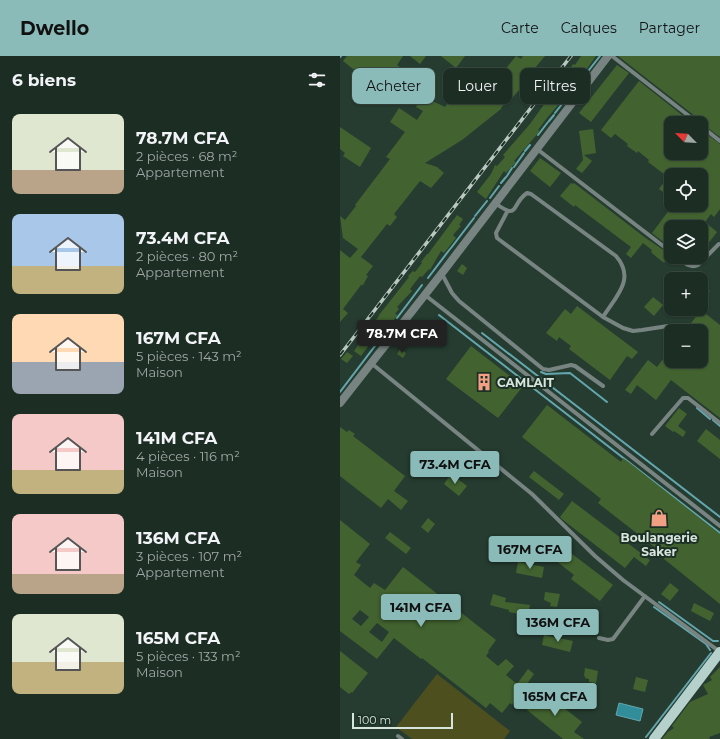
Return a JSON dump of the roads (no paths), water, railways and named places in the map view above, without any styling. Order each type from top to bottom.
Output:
[{"type":"main road","points":[[654,739],[720,652]]},
{"type":"street","points":[[340,403],[442,273],[608,56]]},
{"type":"lane","points":[[612,56],[689,116]]},
{"type":"lane","points":[[708,131],[720,140]]},
{"type":"lane","points":[[537,149],[664,247]]},
{"type":"lane","points":[[495,203],[507,212],[513,211],[524,195],[527,193],[531,194],[616,256],[623,264],[625,275],[622,287],[603,317]]},
{"type":"lane","points":[[507,212],[496,233],[497,238],[603,317],[623,328],[633,330],[664,327]]},
{"type":"lane","points":[[708,254],[718,244]]},
{"type":"lane","points":[[686,264],[694,267],[699,264]]},
{"type":"lane","points":[[442,273],[452,293],[458,301],[543,369],[549,370],[571,365],[575,366],[603,386]]},
{"type":"lane","points":[[425,295],[720,526]]},
{"type":"lane","points":[[371,363],[517,482],[543,505],[595,556],[645,596],[720,652]]},
{"type":"lane","points":[[652,434],[683,398],[686,397],[720,422]]},
{"type":"lane","points":[[599,638],[608,640],[613,639],[645,596]]},
{"type":"water","points":[[619,703],[643,709],[640,721],[616,715]]},
{"type":"waterway","points":[[590,69],[600,56]]},
{"type":"waterway","points":[[555,113],[562,104]]},
{"type":"waterway","points":[[549,121],[554,115]]},
{"type":"waterway","points":[[538,135],[548,122]]},
{"type":"waterway","points":[[525,151],[530,145]]},
{"type":"waterway","points":[[514,167],[524,153]]},
{"type":"waterway","points":[[507,176],[512,168]]},
{"type":"waterway","points":[[501,183],[506,177]]},
{"type":"waterway","points":[[490,198],[499,186]]},
{"type":"waterway","points":[[475,216],[487,201]]},
{"type":"waterway","points":[[451,248],[474,218]]},
{"type":"waterway","points":[[428,278],[450,249]]},
{"type":"waterway","points":[[397,318],[422,285]]},
{"type":"waterway","points":[[439,315],[720,533]]},
{"type":"waterway","points":[[340,392],[394,321]]},
{"type":"waterway","points":[[482,333],[720,517]]},
{"type":"waterway","points":[[541,372],[546,374],[570,373],[607,402]]},
{"type":"waterway","points":[[697,408],[710,419]]},
{"type":"waterway","points":[[713,420],[720,426]]},
{"type":"waterway","points":[[659,602],[713,641],[718,641]]},
{"type":"waterway","points":[[654,607],[706,644],[710,650]]},
{"type":"waterway","points":[[646,737],[711,653]]},
{"type":"railway","points":[[340,355],[571,56]]},
{"type":"place","name":"CAMLAIT","points":[[484,382]]},
{"type":"place","name":"Boulangerie Saker","points":[[659,518]]}]
